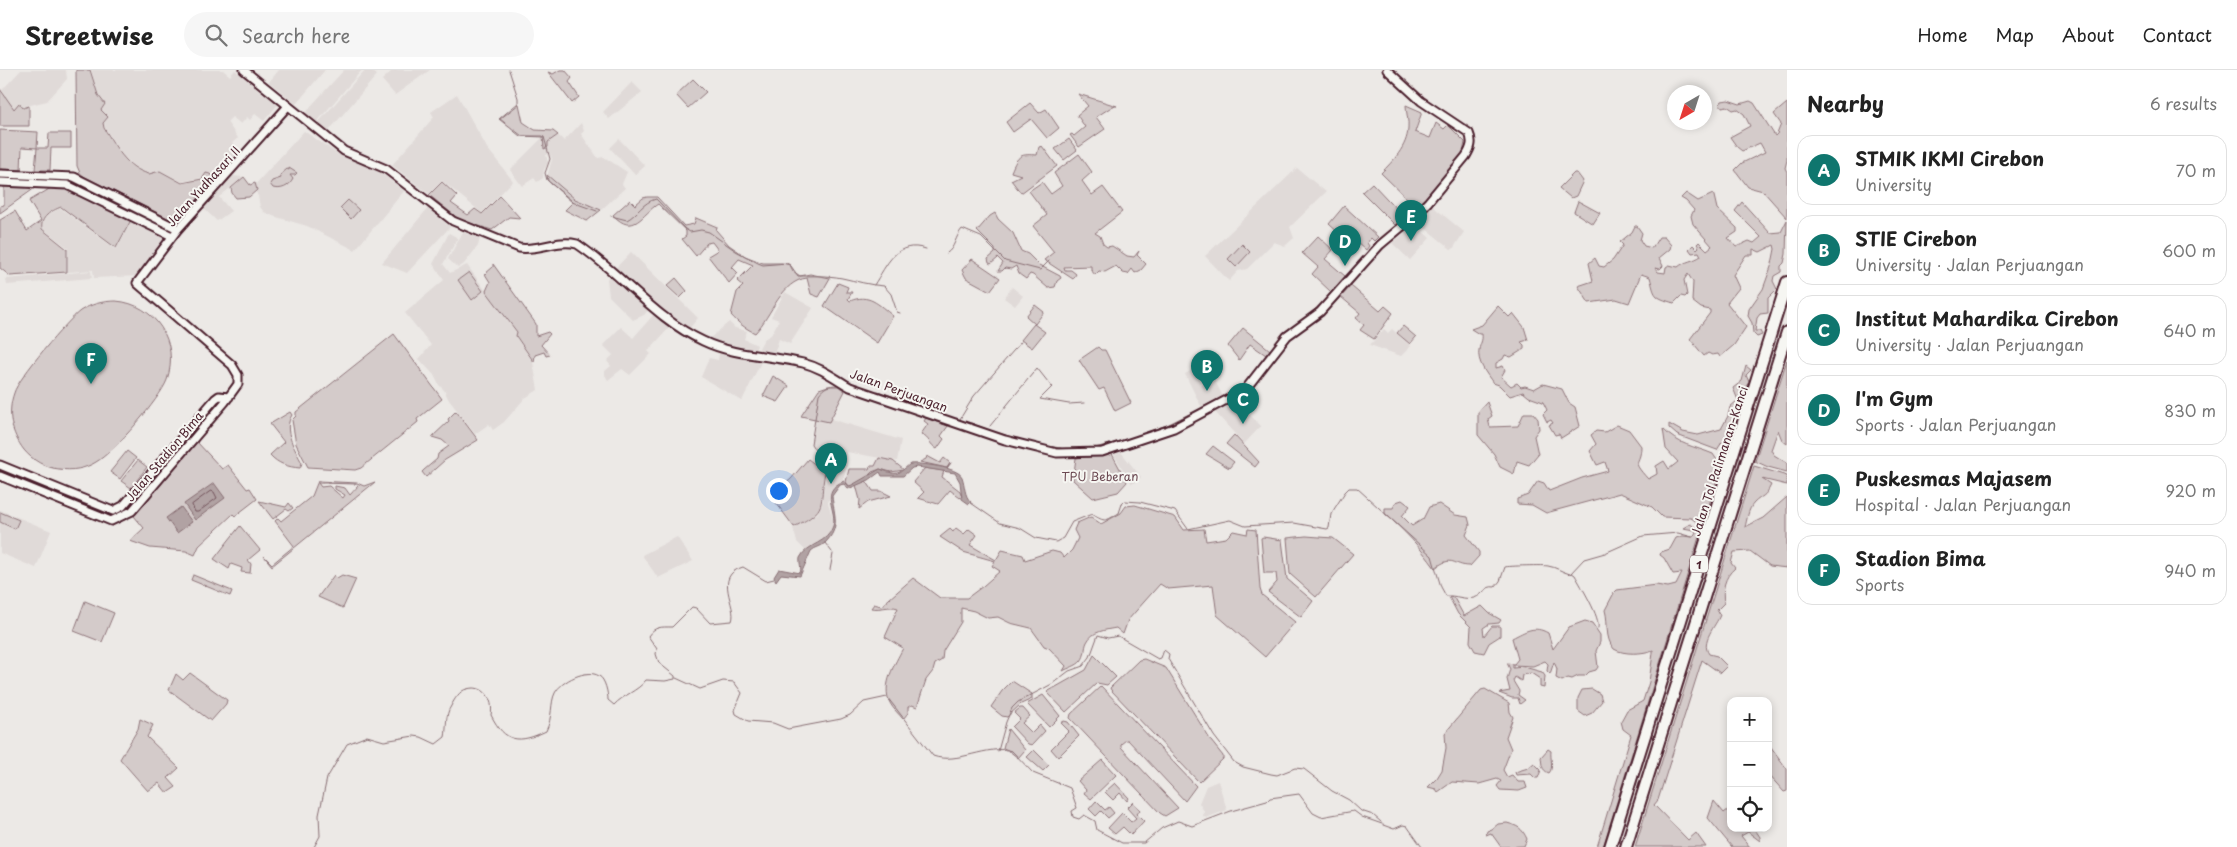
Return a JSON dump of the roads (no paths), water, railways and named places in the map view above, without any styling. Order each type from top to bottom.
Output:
[{"type":"highway","name":"Jalan Tol Palimanan–Kanci","points":[[1610,847],[1787,282]]},
{"type":"highway","name":"Jalan Tol Palimanan–Kanci","points":[[1626,847],[1787,332]]},
{"type":"street","name":"Jalan Perjuangan","points":[[244,70],[336,146],[386,169],[452,221],[519,248],[531,248],[566,242],[578,245],[673,323],[704,342],[727,350],[803,363],[827,372],[850,387],[1011,442],[1057,453],[1084,454],[1116,449],[1174,428],[1243,392],[1286,336],[1320,312],[1380,245],[1428,202],[1470,149],[1472,139],[1470,133],[1421,101],[1387,70]]},
{"type":"street","name":"Jalan Yudhasari II","points":[[137,282],[178,228],[288,106]]},
{"type":"street","points":[[0,174],[74,177],[178,228]]},
{"type":"street","points":[[0,182],[67,185],[172,236]]},
{"type":"street","name":"Jalan Stadion Bima","points":[[1,476],[111,521],[132,511],[227,400],[238,384],[236,370],[137,282]]},
{"type":"street","name":"Jalan Stadion Bima","points":[[0,466],[113,511],[118,509],[215,399],[219,396],[227,400]]},
{"type":"street","points":[[0,466],[1,476]]},
{"type":"water","points":[[910,464],[938,466],[959,474],[962,477],[967,497],[971,502],[969,504],[962,499],[960,482],[955,473],[917,467],[912,468],[903,476],[882,476],[880,472],[869,480],[848,489],[844,484],[840,485],[832,496],[835,526],[830,537],[811,551],[800,576],[781,574],[776,581],[774,577],[779,569],[800,573],[800,558],[803,553],[830,532],[834,520],[830,496],[836,485],[844,481],[849,486],[852,485],[880,469],[896,473],[902,471]]},
{"type":"water","points":[[214,483],[225,498],[195,520],[184,504]]},
{"type":"water","points":[[181,507],[192,522],[177,533],[166,518]]},
{"type":"waterway","points":[[509,70],[518,103],[499,119],[520,136],[544,137],[550,159],[545,173],[547,180],[572,202],[597,211]]},
{"type":"waterway","points":[[611,216],[627,220],[656,199],[685,229],[690,232],[701,230],[709,232],[736,251],[763,265],[787,263],[798,276],[836,277],[884,286],[891,294],[897,312],[900,313]]},
{"type":"waterway","points":[[947,253],[952,248],[962,229],[981,237],[1005,261],[1040,270],[1049,261]]},
{"type":"waterway","points":[[1368,250],[1385,232]]},
{"type":"waterway","points":[[874,285],[888,262],[900,251],[916,247],[926,249]]},
{"type":"waterway","points":[[1342,280],[1345,277]]},
{"type":"waterway","points":[[1313,311],[1320,305]]},
{"type":"waterway","points":[[960,419],[974,396],[1021,342]]},
{"type":"waterway","points":[[990,426],[1037,368],[1052,387],[1040,399],[1069,404],[1084,403]]},
{"type":"waterway","points":[[825,475],[826,466],[811,444],[819,394],[827,387],[837,385]]},
{"type":"waterway","points":[[878,391],[898,398]]},
{"type":"waterway","points":[[1150,431],[1167,425],[1233,392]]},
{"type":"waterway","points":[[912,403],[921,406]]},
{"type":"waterway","points":[[928,408],[937,411]]},
{"type":"waterway","points":[[971,423],[987,429]]},
{"type":"waterway","points":[[995,432],[1033,443]]},
{"type":"waterway","points":[[1091,449],[1129,439]]},
{"type":"waterway","points":[[1039,445],[1061,448]]},
{"type":"waterway","points":[[1069,449],[1075,449]]},
{"type":"waterway","points":[[947,468],[951,463]]},
{"type":"waterway","points":[[971,503],[1000,523],[1020,528],[1036,538],[1056,542],[1063,538],[1072,522],[1092,514],[1106,520],[1119,513],[1125,501],[1140,502],[1175,511],[1188,529],[1230,520],[1245,526],[1294,523],[1327,529],[1329,528],[1331,514],[1345,492],[1349,488],[1357,488],[1432,556],[1441,587],[1446,596],[1467,598],[1474,598],[1489,587],[1495,587],[1500,581],[1505,567],[1545,566],[1554,567],[1570,574],[1584,559],[1605,553],[1643,536],[1678,533],[1692,537]]},
{"type":"waterway","points":[[825,543],[832,552]]},
{"type":"waterway","points":[[830,570],[833,554]]},
{"type":"waterway","points":[[314,847],[320,836],[319,815],[327,778],[347,744],[367,736],[384,741],[414,736],[436,744],[445,737],[448,713],[456,698],[464,690],[473,688],[483,691],[489,698],[492,709],[491,715],[502,731],[507,736],[520,739],[546,731],[550,721],[552,701],[555,693],[558,688],[575,677],[588,674],[599,676],[607,690],[608,700],[614,705],[646,680],[665,681],[675,679],[675,676],[659,663],[656,654],[657,649],[648,636],[653,630],[672,627],[692,607],[696,608],[710,623],[732,621],[733,615],[727,584],[729,577],[734,571],[743,567],[766,581],[774,579]]},
{"type":"waterway","points":[[1572,573],[1575,575],[1594,610],[1598,628]]},
{"type":"waterway","points":[[998,751],[1006,722],[1012,708],[1018,702],[1052,684],[1069,671],[1083,666],[1090,657],[1098,635],[1108,638],[1118,636],[1158,659],[1161,658],[1164,650],[1169,654],[1168,659],[1214,736],[1234,762],[1243,767],[1277,775],[1295,768],[1304,769],[1332,791],[1349,800],[1361,811],[1373,815],[1381,822]]},
{"type":"waterway","points":[[676,678],[700,689],[723,681],[734,682],[742,693],[735,710],[736,714],[748,721],[773,723],[788,729],[841,719],[850,715],[864,702],[887,697],[933,756],[952,758],[992,750],[1012,751],[1033,773],[1070,788],[1077,808],[1072,811],[1073,817],[1079,819],[1084,815],[1095,821],[1097,830],[1122,843],[1144,843],[1162,828],[1178,821],[1192,826],[1231,811],[1267,801],[1270,798],[1299,794],[1313,813],[1321,817],[1354,811],[1362,817],[1382,824]]},
{"type":"waterway","points":[[1383,825],[1394,829],[1403,825],[1407,826],[1422,847]]},
{"type":"place","name":"Puskesmas Majasem","points":[[1411,241]]},
{"type":"place","name":"I'm Gym","points":[[1345,266]]},
{"type":"place","name":"Stadion Bima","points":[[91,384]]},
{"type":"place","name":"STIE Cirebon","points":[[1207,391]]},
{"type":"place","name":"Institut Mahardika Cirebon","points":[[1243,424]]},
{"type":"place","name":"STMIK IKMI Cirebon","points":[[831,484]]},
{"type":"park label","name":"TPU Beberan","points":[[1100,476]]}]
